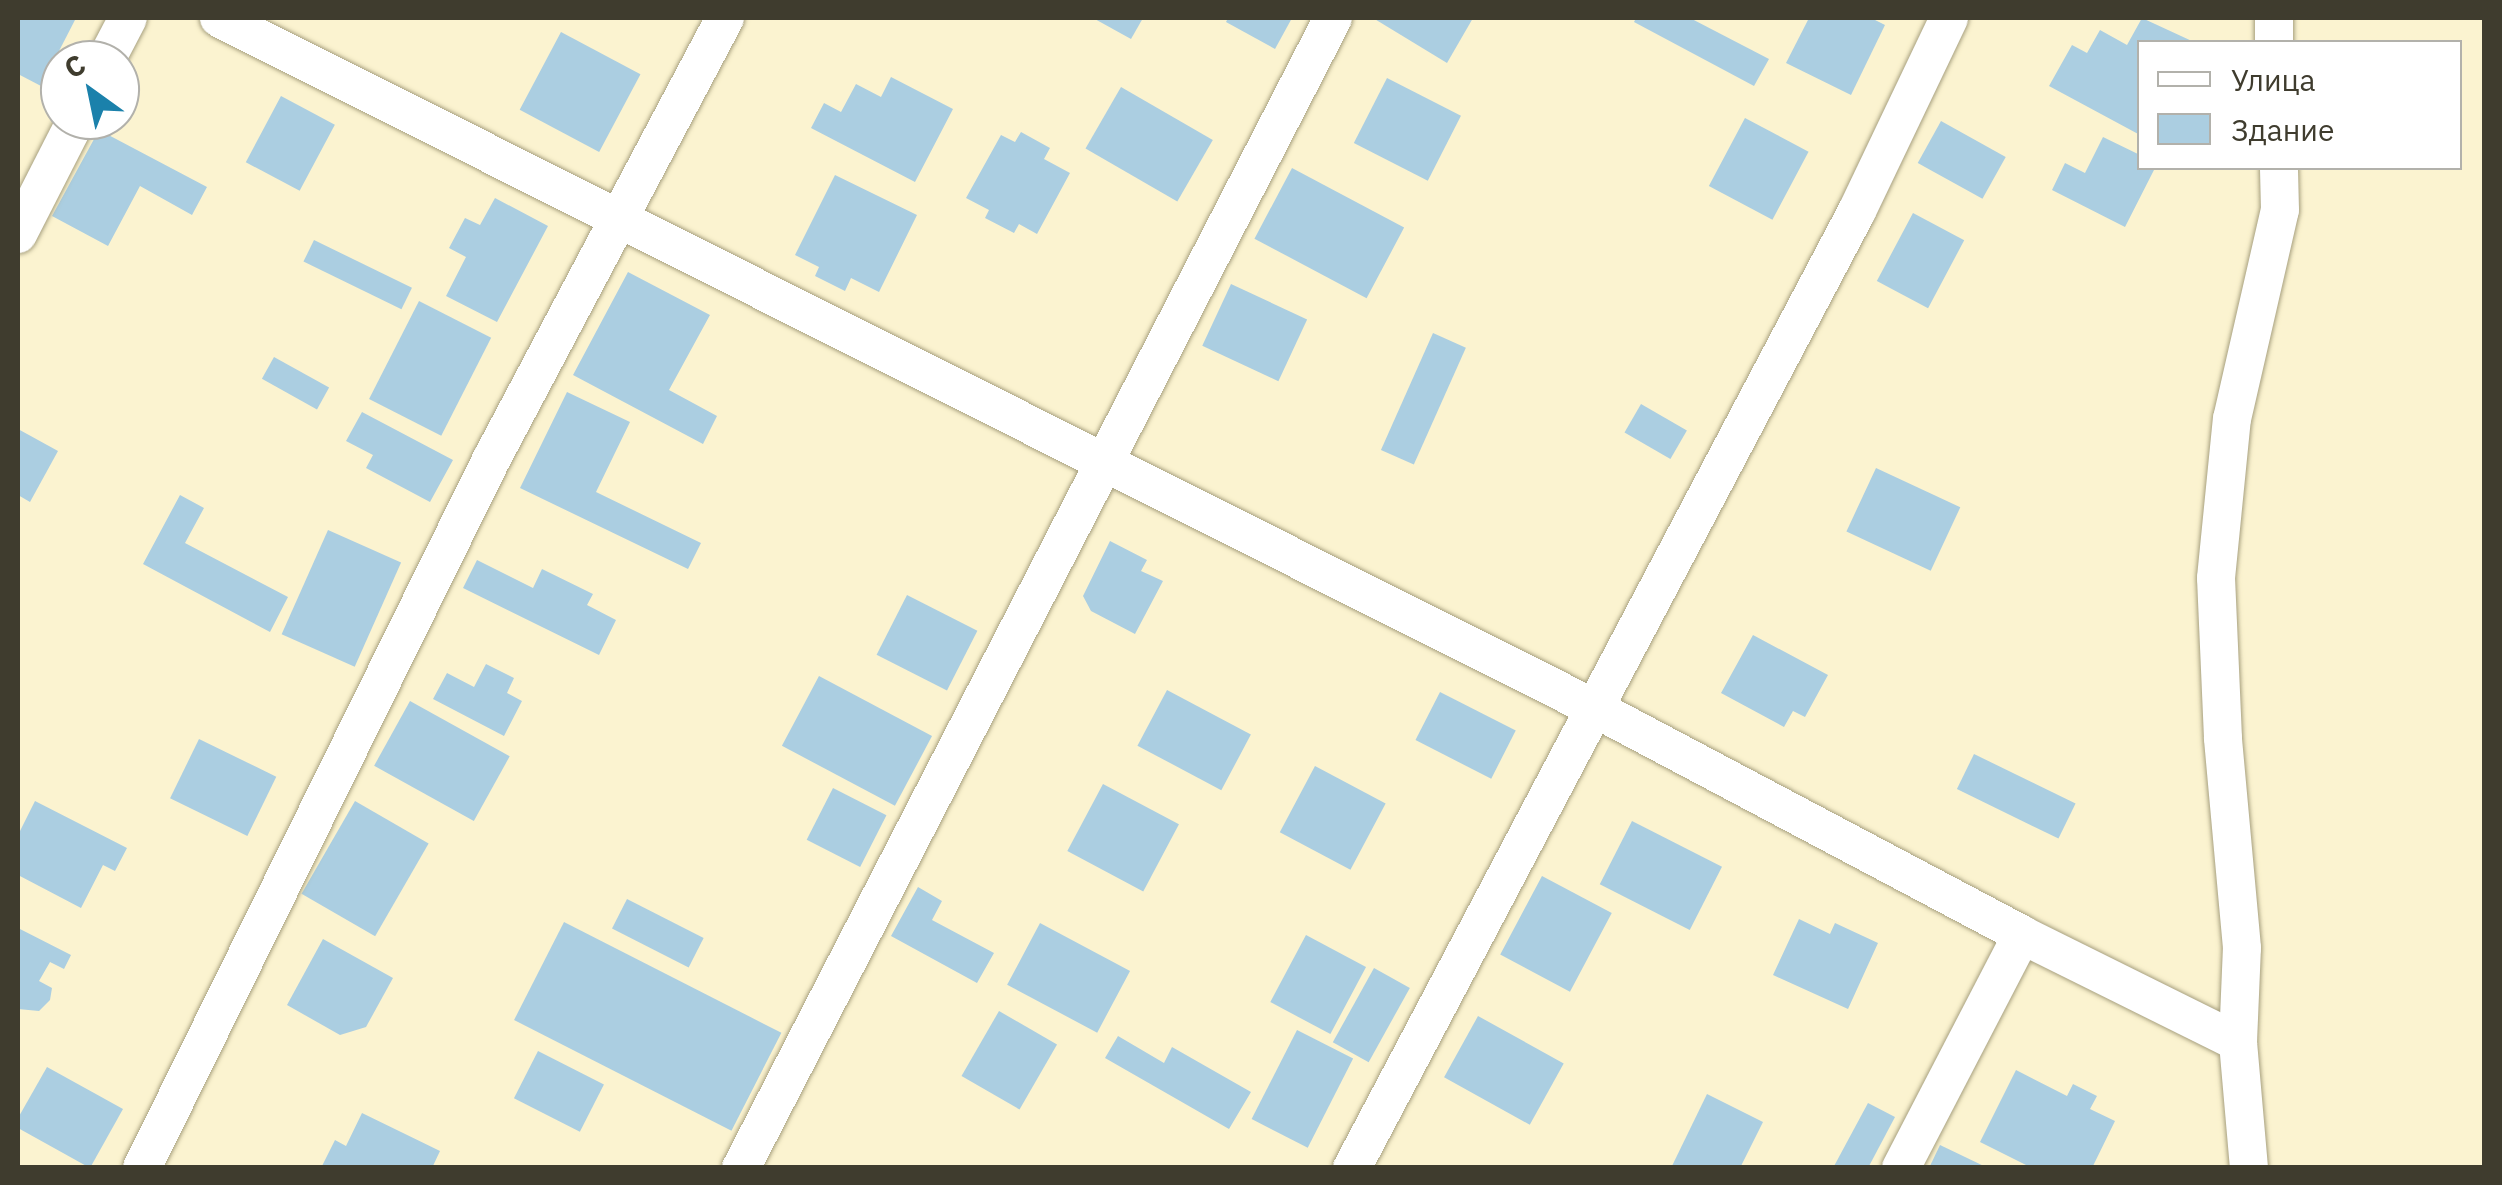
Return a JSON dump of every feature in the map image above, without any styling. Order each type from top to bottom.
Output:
[{"type":"street","points":[[219,18],[1596,709],[2022,935],[2238,1042]]},
{"type":"street","points":[[142,1168],[491,460],[725,18]]},
{"type":"street","points":[[742,1168],[1100,462],[1332,18]]},
{"type":"street","points":[[1352,1168],[1857,211],[1949,18]]},
{"type":"street","points":[[18,234],[66,140]]},
{"type":"street","points":[[2250,1168],[2238,1042],[2242,948],[2224,738],[2216,578],[2232,419],[2280,210],[2278,170]]},
{"type":"street","points":[[1901,1168],[2022,935]]},
{"type":"building","points":[[18,18],[76,18],[65,40],[40,40],[40,85],[18,74]]},
{"type":"building","points":[[1093,18],[1143,18],[1131,39]]},
{"type":"building","points":[[1228,18],[1292,18],[1275,49],[1226,22]]},
{"type":"building","points":[[1373,18],[1473,18],[1447,63]]},
{"type":"building","points":[[1636,18],[1690,18],[1769,59],[1754,86],[1634,22]]},
{"type":"building","points":[[1809,18],[1871,18],[1885,25],[1851,95],[1786,63]]},
{"type":"building","points":[[2142,18],[2190,40],[2137,40],[2137,133],[2049,86],[2072,45],[2087,53],[2100,30],[2127,45]]},
{"type":"building","points":[[561,32],[640,74],[599,152],[520,110]]},
{"type":"building","points":[[891,77],[953,109],[915,182],[811,128],[824,103],[841,112],[856,84],[881,97]]},
{"type":"building","points":[[1387,78],[1461,116],[1428,181],[1354,143]]},
{"type":"building","points":[[1121,87],[1213,140],[1177,201],[1086,148]]},
{"type":"building","points":[[281,96],[335,125],[300,191],[246,162]]},
{"type":"building","points":[[1745,118],[1809,152],[1772,220],[1709,186]]},
{"type":"building","points":[[1941,121],[2006,157],[1982,199],[1918,163]]},
{"type":"building","points":[[1021,132],[1050,148],[1044,159],[1070,173],[1037,234],[1019,224],[1014,233],[985,218],[989,210],[966,198],[1001,135],[1015,142]]},
{"type":"building","points":[[2103,137],[2137,154],[2137,170],[2154,170],[2125,227],[2052,190],[2065,163],[2085,173]]},
{"type":"building","points":[[94,140],[118,140],[207,187],[192,215],[140,186],[108,246],[52,216]]},
{"type":"building","points":[[1292,168],[1404,228],[1367,298],[1254,239]]},
{"type":"building","points":[[835,175],[917,215],[879,292],[851,278],[845,291],[815,276],[819,267],[795,255]]},
{"type":"building","points":[[495,198],[548,226],[497,322],[446,296],[466,257],[449,248],[465,218],[480,225]]},
{"type":"building","points":[[1913,213],[1964,240],[1928,308],[1877,281]]},
{"type":"building","points":[[314,240],[412,288],[401,309],[303,262]]},
{"type":"building","points":[[628,272],[710,315],[669,390],[717,416],[703,444],[573,375]]},
{"type":"building","points":[[1231,284],[1307,319],[1278,381],[1202,346]]},
{"type":"building","points":[[419,301],[491,338],[441,436],[369,399]]},
{"type":"building","points":[[1433,333],[1466,348],[1414,465],[1381,450]]},
{"type":"building","points":[[274,357],[329,388],[317,409],[262,379]]},
{"type":"building","points":[[567,392],[630,422],[596,492],[701,543],[688,569],[520,488]]},
{"type":"building","points":[[1641,404],[1687,430],[1670,459],[1624,433]]},
{"type":"building","points":[[362,412],[453,460],[430,502],[366,468],[373,455],[346,441]]},
{"type":"building","points":[[18,429],[58,451],[30,502],[18,495]]},
{"type":"building","points":[[1876,468],[1960,507],[1931,571],[1846,531]]},
{"type":"building","points":[[180,495],[204,508],[185,543],[288,597],[270,632],[143,564]]},
{"type":"building","points":[[328,530],[401,563],[355,667],[282,634]]},
{"type":"building","points":[[1110,541],[1147,560],[1141,571],[1163,581],[1135,634],[1091,611],[1083,596]]},
{"type":"building","points":[[477,560],[533,588],[542,569],[593,594],[587,605],[616,620],[599,655],[463,588]]},
{"type":"building","points":[[907,595],[977,631],[947,691],[877,655]]},
{"type":"building","points":[[1753,635],[1828,675],[1805,717],[1793,711],[1784,727],[1721,693]]},
{"type":"building","points":[[486,664],[514,678],[507,693],[522,701],[504,736],[433,699],[447,673],[474,687]]},
{"type":"building","points":[[819,676],[932,736],[895,806],[782,746]]},
{"type":"building","points":[[1167,690],[1251,735],[1221,790],[1137,746]]},
{"type":"building","points":[[1440,692],[1516,731],[1491,779],[1415,740]]},
{"type":"building","points":[[410,701],[510,756],[474,821],[374,766]]},
{"type":"building","points":[[199,739],[276,777],[247,836],[170,798]]},
{"type":"building","points":[[1974,754],[2076,804],[2058,839],[1957,789]]},
{"type":"building","points":[[1315,766],[1386,804],[1350,870],[1280,832]]},
{"type":"building","points":[[1103,784],[1179,824],[1143,891],[1067,851]]},
{"type":"building","points":[[833,788],[886,815],[860,867],[807,840]]},
{"type":"building","points":[[35,801],[127,848],[115,871],[103,865],[81,908],[18,875],[18,835]]},
{"type":"building","points":[[355,801],[429,844],[375,936],[302,894]]},
{"type":"building","points":[[1632,821],[1722,867],[1690,930],[1600,884]]},
{"type":"building","points":[[1542,876],[1612,913],[1570,992],[1500,955]]},
{"type":"building","points":[[918,887],[942,901],[932,920],[994,953],[977,983],[891,936]]},
{"type":"building","points":[[627,899],[704,938],[689,967],[612,928]]},
{"type":"building","points":[[1799,919],[1830,934],[1835,923],[1878,943],[1848,1009],[1773,975]]},
{"type":"building","points":[[564,922],[781,1033],[731,1131],[514,1020]]},
{"type":"building","points":[[1040,923],[1130,971],[1097,1033],[1007,985]]},
{"type":"building","points":[[18,928],[71,955],[64,969],[50,962],[39,981],[52,988],[50,1000],[39,1011],[18,1009]]},
{"type":"building","points":[[1306,935],[1366,967],[1330,1034],[1270,1002]]},
{"type":"building","points":[[323,939],[393,978],[366,1027],[340,1035],[287,1005]]},
{"type":"building","points":[[1374,968],[1410,988],[1369,1062],[1333,1042]]},
{"type":"building","points":[[999,1011],[1057,1044],[1020,1109],[962,1076]]},
{"type":"building","points":[[1478,1016],[1564,1064],[1530,1125],[1444,1077]]},
{"type":"building","points":[[1297,1030],[1353,1059],[1308,1148],[1252,1119]]},
{"type":"building","points":[[1118,1036],[1164,1063],[1172,1047],[1251,1092],[1229,1129],[1105,1058]]},
{"type":"building","points":[[538,1051],[604,1085],[580,1132],[514,1098]]},
{"type":"building","points":[[47,1067],[123,1109],[90,1168],[18,1128],[18,1118]]},
{"type":"building","points":[[2016,1070],[2067,1096],[2073,1084],[2097,1096],[2090,1109],[2115,1121],[2092,1168],[2032,1168],[1980,1142]]},
{"type":"building","points":[[1707,1094],[1763,1122],[1740,1168],[1671,1168]]},
{"type":"building","points":[[1868,1103],[1895,1117],[1868,1168],[1833,1168]]},
{"type":"building","points":[[362,1113],[440,1151],[432,1168],[321,1168],[335,1140],[346,1146]]},
{"type":"building","points":[[1940,1145],[1988,1168],[1929,1168]]}]
